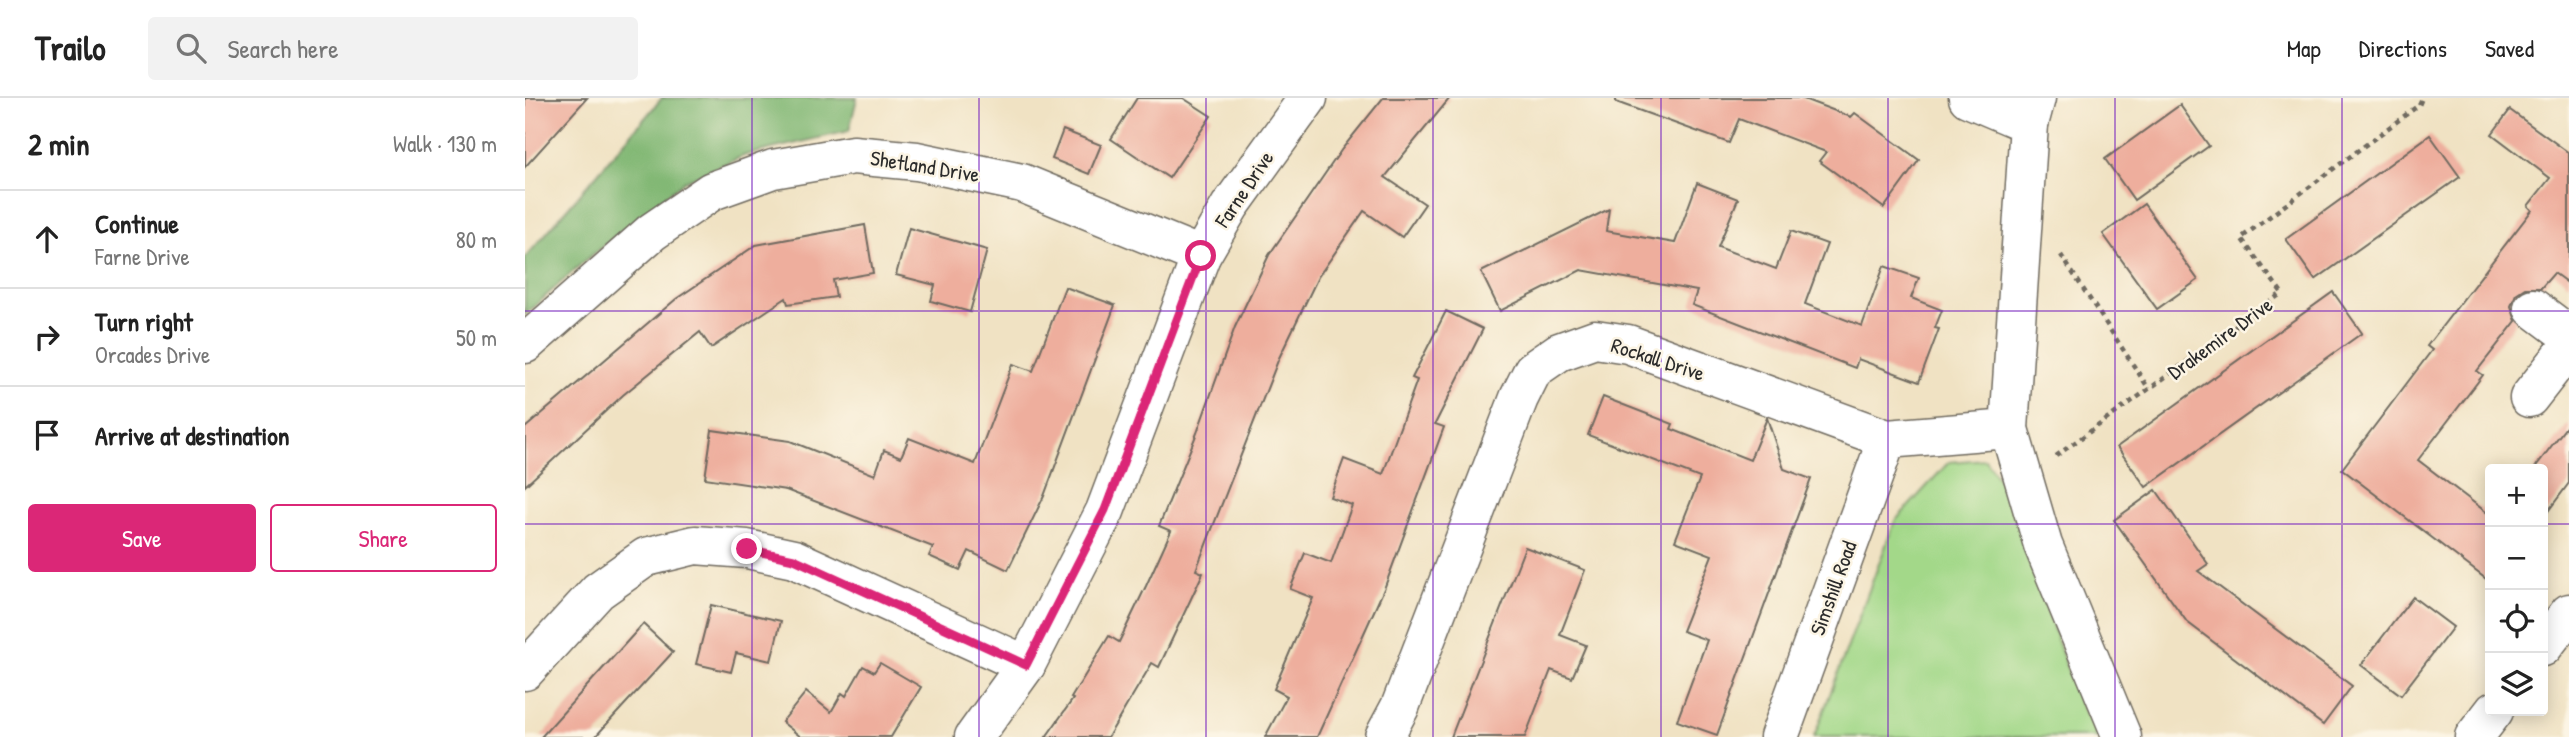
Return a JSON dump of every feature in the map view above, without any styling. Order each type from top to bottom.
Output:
[{"type":"street","name":"Farne Drive","points":[[974,737],[1026,665],[1105,510],[1201,256],[1230,206],[1308,98]]},
{"type":"street","points":[[1968,98],[2033,111],[2020,250],[2009,429],[2043,545],[2122,737]]},
{"type":"street","name":"Shetland Drive","points":[[525,344],[652,232],[712,191],[773,169],[853,155],[917,161],[1022,183],[1201,256]]},
{"type":"street","points":[[2533,308],[2569,335]]},
{"type":"street","name":"Rockall Drive","points":[[1384,737],[1400,707],[1519,397],[1533,370],[1559,352],[1595,339],[1628,344],[1887,439],[2009,429]]},
{"type":"street","points":[[2529,398],[2569,347]]},
{"type":"street","name":"Simshill Road","points":[[1779,737],[1887,439]]},
{"type":"street","points":[[525,671],[598,591],[646,557],[695,545],[747,549],[794,559],[1026,665]]},
{"type":"street","points":[[2548,640],[2569,613]]},
{"type":"street","points":[[2474,737],[2490,716]]},
{"type":"path","name":"Drakemire Drive","points":[[2024,478],[2282,293],[2241,238],[2419,105],[2422,98]]},
{"type":"path","points":[[2020,250],[2060,253],[2149,388]]},
{"type":"green space","points":[[662,98],[857,98],[849,131],[746,155],[684,181],[581,264],[525,315],[525,258]]},
{"type":"green space","points":[[1985,459],[2005,488],[2078,700],[2099,737],[1814,737],[1895,521],[1949,462]]},
{"type":"building","points":[[525,98],[587,98],[525,167]]},
{"type":"building","points":[[1137,98],[1183,98],[1211,116],[1169,178],[1111,139]]},
{"type":"building","points":[[1383,98],[1450,98],[1385,177],[1425,204],[1402,237],[1364,211],[1318,277],[1279,358],[1196,570],[1203,573],[1159,667],[1152,663],[1108,737],[1046,737],[1073,699],[1071,698],[1109,636],[1119,642],[1146,586],[1171,531],[1159,526],[1197,433],[1235,327],[1269,255],[1342,149]]},
{"type":"building","points":[[1616,98],[1801,98],[1851,117],[1855,113],[1919,160],[1884,208],[1819,161],[1826,152],[1739,119],[1729,143],[1616,102]]},
{"type":"building","points":[[2180,105],[2209,146],[2134,200],[2105,159]]},
{"type":"building","points":[[2510,110],[2569,153],[2569,284],[2554,273],[2541,288],[2525,288],[2516,294],[2511,306],[2516,321],[2477,371],[2483,375],[2418,460],[2485,511],[2485,578],[2342,469],[2432,350],[2427,346],[2532,210],[2528,206],[2550,178],[2492,134]]},
{"type":"building","points":[[1063,130],[1101,145],[1089,174],[1052,159]]},
{"type":"building","points":[[2430,135],[2460,177],[2315,280],[2286,239]]},
{"type":"building","points":[[1697,183],[1738,199],[1718,247],[1776,269],[1791,231],[1827,244],[1805,304],[1862,326],[1884,266],[1919,278],[1911,298],[1942,310],[1935,328],[1939,329],[1919,382],[1858,359],[1855,368],[1692,305],[1697,291],[1581,270],[1500,311],[1481,272],[1609,209],[1606,231],[1675,243]]},
{"type":"building","points":[[2144,204],[2198,280],[2157,309],[2103,234]]},
{"type":"building","points":[[865,225],[873,273],[833,280],[836,297],[788,304],[786,298],[711,348],[700,332],[623,395],[525,486],[525,428],[676,299],[756,245]]},
{"type":"building","points":[[909,228],[987,250],[970,312],[931,301],[935,285],[896,275]]},
{"type":"building","points":[[1065,287],[1115,305],[1044,496],[1008,570],[969,551],[960,570],[929,556],[933,547],[786,490],[705,478],[712,430],[790,441],[875,475],[884,450],[901,457],[909,438],[975,464],[1013,364],[1033,371]]},
{"type":"building","points":[[2333,292],[2362,333],[2146,487],[2117,447]]},
{"type":"building","points":[[1446,311],[1483,329],[1435,424],[1444,427],[1384,589],[1317,737],[1265,737],[1287,696],[1274,689],[1313,598],[1290,589],[1305,553],[1331,563],[1352,505],[1330,497],[1344,459],[1383,474],[1417,380],[1412,378]]},
{"type":"building","points":[[1603,397],[1673,424],[1671,429],[1750,460],[1767,418],[1784,469],[1811,479],[1717,735],[1677,721],[1707,640],[1682,631],[1712,555],[1675,541],[1700,478],[1588,435]]},
{"type":"building","points":[[2569,423],[2569,483],[2548,511],[2548,464],[2538,464]]},
{"type":"building","points":[[2156,490],[2208,564],[2198,571],[2352,686],[2323,725],[2187,622],[2114,520]]},
{"type":"building","points":[[1525,547],[1585,570],[1560,635],[1586,645],[1572,678],[1551,670],[1525,737],[1451,737]]},
{"type":"building","points":[[2413,597],[2453,627],[2401,695],[2361,665]]},
{"type":"building","points":[[711,605],[781,621],[771,661],[736,653],[731,672],[696,664]]},
{"type":"building","points":[[643,624],[673,652],[595,737],[541,737]]},
{"type":"building","points":[[880,663],[921,687],[891,737],[801,737],[782,722],[806,692],[831,712],[842,693],[846,696],[863,666],[874,672]]},
{"type":"route","points":[[747,549],[794,559],[1026,665],[1105,510],[1201,256]]}]
